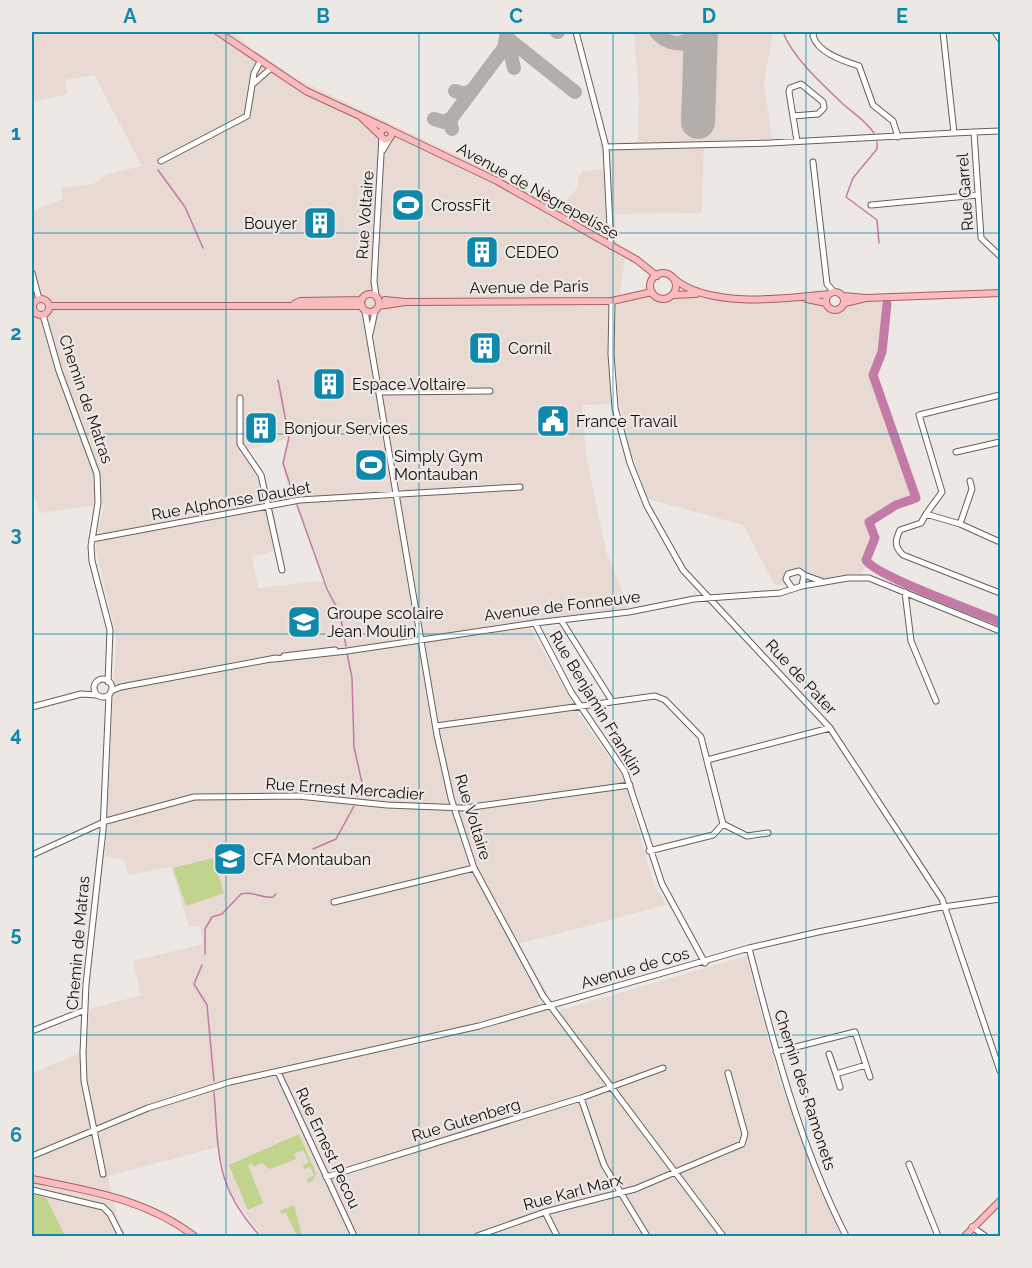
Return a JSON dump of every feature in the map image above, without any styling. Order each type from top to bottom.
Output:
[{"type":"main road","name":"Avenue de Nègrepelisse","points":[[219,32],[270,69],[306,91],[358,115],[389,133],[402,135],[497,181],[638,260],[657,276]]},
{"type":"main road","name":"Avenue de Nègrepelisse","points":[[358,115],[382,136]]},
{"type":"main road","points":[[382,136],[382,131],[389,133]]},
{"type":"main road","points":[[699,294],[682,287],[672,277],[664,274],[652,281],[652,292],[662,299],[673,295],[699,294],[720,297],[804,298],[831,293],[844,299],[1000,293]]},
{"type":"main road","points":[[672,277],[676,284],[673,295]]},
{"type":"main road","name":"Avenue de Paris","points":[[377,303],[612,301],[652,292]]},
{"type":"main road","points":[[826,303],[831,293]]},
{"type":"main road","points":[[363,305],[368,294],[377,303]]},
{"type":"main road","points":[[804,298],[826,303],[835,310],[840,310],[844,299]]},
{"type":"main road","points":[[47,301],[50,306],[44,315],[34,305],[47,301]]},
{"type":"main road","points":[[50,306],[293,304],[300,301],[363,305],[377,303]]},
{"type":"main road","points":[[32,1179],[132,1202],[165,1216],[194,1236]]},
{"type":"main road","points":[[964,1236],[1000,1201]]},
{"type":"street","points":[[576,32],[606,147],[611,246]]},
{"type":"street","points":[[814,32],[813,36],[818,46],[843,61],[859,66],[873,105],[893,121],[898,137]]},
{"type":"street","name":"Rue Garrel","points":[[943,32],[954,133],[974,132],[981,238],[1000,256]]},
{"type":"street","points":[[995,32],[1000,39]]},
{"type":"street","points":[[161,161],[247,116],[254,73],[260,62]]},
{"type":"street","points":[[253,84],[270,69]]},
{"type":"street","points":[[793,116],[818,114],[824,108],[823,102],[801,84],[789,88],[793,116],[797,141]]},
{"type":"street","points":[[974,132],[1000,131]]},
{"type":"street","name":"Rue Voltaire","points":[[383,151],[389,133]]},
{"type":"street","points":[[606,147],[954,133]]},
{"type":"street","name":"Rue Voltaire","points":[[370,334],[377,303],[374,281],[383,151],[382,136]]},
{"type":"street","points":[[813,162],[827,284],[831,293]]},
{"type":"street","points":[[871,205],[978,195]]},
{"type":"street","points":[[32,273],[34,305]]},
{"type":"street","name":"Rue Voltaire","points":[[368,294],[374,281]]},
{"type":"street","name":"Rue de Pater","points":[[612,301],[614,400],[630,463],[647,506],[683,570],[830,728],[926,875],[944,907],[1000,1071]]},
{"type":"street","name":"Rue Voltaire","points":[[363,305],[370,334],[436,726],[455,809],[474,868],[550,1006],[723,1236]]},
{"type":"street","name":"Chemin de Matras","points":[[44,315],[66,393],[95,465],[98,495],[92,539],[92,561],[109,623],[110,688],[102,824],[85,1010],[83,1070],[103,1174]]},
{"type":"street","points":[[380,392],[490,391]]},
{"type":"street","points":[[1000,395],[919,415],[942,492],[921,522],[900,530],[895,540],[896,548],[903,555],[1000,593]]},
{"type":"street","points":[[240,398],[240,444],[259,470],[282,570]]},
{"type":"street","points":[[956,452],[1000,442]]},
{"type":"street","points":[[960,524],[972,489],[970,481]]},
{"type":"street","name":"Rue Alphonse Daudet","points":[[92,539],[321,498],[398,496],[520,487]]},
{"type":"street","points":[[926,514],[960,524],[1000,542]]},
{"type":"street","points":[[774,593],[781,589],[794,570],[804,575],[802,586]]},
{"type":"street","name":"Avenue de Fonneuve","points":[[804,575],[826,582]]},
{"type":"street","name":"Avenue de Fonneuve","points":[[81,694],[99,696],[110,688],[292,654],[354,649],[629,612],[707,598],[774,593],[859,577],[878,581],[1000,631]]},
{"type":"street","points":[[786,579],[792,588]]},
{"type":"street","points":[[905,592],[911,641],[936,701]]},
{"type":"street","points":[[561,620],[612,701]]},
{"type":"street","name":"Rue Benjamin Franklin","points":[[535,623],[579,705],[625,772],[662,884],[705,963]]},
{"type":"street","points":[[32,706],[81,694],[101,680],[109,669]]},
{"type":"street","points":[[101,680],[110,688]]},
{"type":"street","name":"Chemin de Matras","points":[[95,685],[107,713]]},
{"type":"street","points":[[436,726],[655,696],[665,700],[701,737],[723,824],[747,836],[768,833]]},
{"type":"street","points":[[707,760],[830,728]]},
{"type":"street","name":"Rue Ernest Mercadier","points":[[32,855],[102,824],[194,797],[298,796],[455,809],[630,785]]},
{"type":"street","points":[[650,851],[713,835],[723,824]]},
{"type":"street","points":[[334,902],[474,868]]},
{"type":"street","name":"Avenue de Cos","points":[[32,1156],[202,1089],[479,1026],[705,963],[749,948],[944,907],[1000,899]]},
{"type":"street","name":"Chemin des Ramonets","points":[[749,948],[776,1052],[812,1160],[846,1236]]},
{"type":"street","points":[[32,1031],[85,1010]]},
{"type":"street","points":[[776,1052],[855,1032],[870,1077]]},
{"type":"street","points":[[829,1054],[840,1087]]},
{"type":"street","points":[[836,1074],[866,1065]]},
{"type":"street","name":"Rue Gutenberg","points":[[326,1177],[581,1098],[663,1068]]},
{"type":"street","name":"Rue Ernest Pecou","points":[[278,1072],[354,1236]]},
{"type":"street","name":"Rue Karl Marx","points":[[477,1236],[545,1212],[619,1194],[742,1144],[745,1134],[728,1073]]},
{"type":"street","points":[[581,1098],[604,1165],[619,1194],[647,1236]]},
{"type":"street","points":[[909,1164],[938,1236]]},
{"type":"street","points":[[32,1190],[94,1203],[110,1214],[121,1236]]},
{"type":"street","points":[[545,1212],[557,1236]]},
{"type":"street","points":[[972,1227],[985,1236]]},
{"type":"shaded area","points":[[32,32],[229,32],[239,36],[247,45],[295,78],[492,172],[559,209],[578,187],[578,177],[583,171],[603,169],[600,144],[638,141],[639,98],[634,32],[773,32],[764,84],[772,139],[704,141],[702,213],[615,214],[618,255],[625,259],[619,299],[653,294],[665,299],[673,295],[699,294],[804,298],[835,311],[844,305],[887,297],[882,352],[873,375],[916,498],[896,505],[870,522],[874,541],[867,555],[868,563],[859,577],[826,582],[799,571],[788,574],[785,585],[775,585],[743,525],[648,499],[629,448],[620,404],[582,405],[586,455],[606,551],[629,608],[526,621],[578,713],[623,777],[653,881],[666,905],[519,944],[558,1011],[746,956],[778,1076],[812,1165],[844,1236],[262,1236],[231,1194],[218,1147],[108,1176],[119,1223],[127,1236],[65,1236],[46,1198],[32,1194],[32,1073],[85,1051],[90,1009],[141,995],[133,961],[203,944],[200,926],[189,927],[171,867],[128,875],[124,860],[105,856],[116,636],[96,550],[98,527],[105,504],[40,513],[32,490],[32,211],[63,199],[61,188],[93,184],[107,174],[142,166],[94,75],[65,80],[68,94],[32,102]],"holes":[[[289,439],[282,463],[286,480],[333,600],[323,581],[258,588],[252,557],[281,549],[274,510],[262,469],[247,450]]]},
{"type":"green space","points":[[213,858],[224,893],[186,906],[173,868]]},
{"type":"green space","points":[[299,1134],[316,1173],[313,1180],[308,1183],[307,1179],[314,1175],[310,1167],[304,1169],[303,1166],[309,1162],[303,1150],[294,1154],[296,1159],[270,1169],[262,1163],[254,1167],[252,1163],[248,1165],[263,1203],[248,1210],[229,1165]]},
{"type":"green space","points":[[32,1194],[46,1198],[65,1236],[32,1236]]},
{"type":"green space","points":[[294,1205],[302,1236],[297,1236],[286,1213],[282,1214],[280,1211]]},
{"type":"waterway","points":[[783,32],[793,51],[809,70],[874,133]]},
{"type":"waterway","points":[[877,142],[877,149],[853,178],[846,197],[877,220],[879,243]]},
{"type":"waterway","points":[[158,170],[185,207],[203,248]]},
{"type":"waterway","points":[[887,304],[882,352],[873,375],[916,498],[896,505],[869,522],[875,538],[866,560],[873,567],[907,584],[1000,622]]},
{"type":"waterway","points":[[278,380],[289,437],[283,463],[294,497]]},
{"type":"waterway","points":[[297,505],[327,589],[340,614],[346,646]]},
{"type":"waterway","points":[[347,653],[352,678],[354,747],[362,783],[357,796]]},
{"type":"waterway","points":[[313,849],[336,839],[354,806]]},
{"type":"waterway","points":[[205,954],[205,929],[212,917],[222,914],[241,894],[249,893],[269,897],[276,894]]},
{"type":"waterway","points":[[202,965],[194,984],[207,1005],[214,1081]]},
{"type":"waterway","points":[[214,1092],[219,1152],[227,1186],[245,1218],[260,1236]]},
{"type":"taxiway","points":[[656,32],[665,40],[692,46],[696,52],[699,85]]},
{"type":"taxiway","points":[[682,42],[694,40],[700,32]]},
{"type":"taxiway","points":[[506,37],[575,92]]},
{"type":"taxiway","points":[[452,129],[450,120],[504,48],[506,37]]},
{"type":"taxiway","points":[[507,39],[514,68]]},
{"type":"taxiway","points":[[455,91],[465,94],[472,90]]},
{"type":"taxiway","points":[[434,119],[444,122],[452,118]]},
{"type":"runway","points":[[698,122],[701,32]]},
{"type":"place","name":"CrossFit","points":[[408,205]]},
{"type":"place","name":"Bouyer","points":[[320,223]]},
{"type":"place","name":"CEDEO","points":[[482,252]]},
{"type":"place","name":"Cornil","points":[[485,348]]},
{"type":"place","name":"Espace Voltaire","points":[[329,384]]},
{"type":"place","name":"France Travail","points":[[553,421]]},
{"type":"place","name":"Bonjour Services","points":[[261,428]]},
{"type":"place","name":"Simply Gym Montauban","points":[[371,465]]},
{"type":"place","name":"Groupe scolaire Jean Moulin","points":[[304,622]]},
{"type":"place","name":"CFA Montauban","points":[[230,859]]}]
